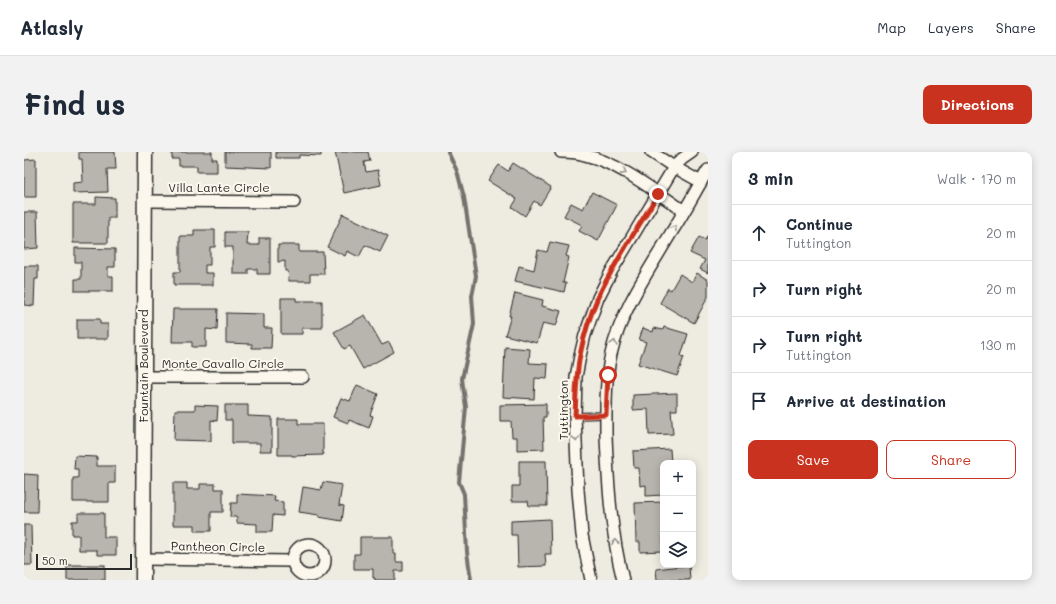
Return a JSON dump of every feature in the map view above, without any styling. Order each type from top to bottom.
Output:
[{"type":"street","name":"Fountain Boulevard","points":[[142,580],[145,152]]},
{"type":"street","points":[[561,152],[585,154],[609,163],[630,175],[684,211]]},
{"type":"street","points":[[651,152],[701,182]]},
{"type":"street","name":"Tuttington","points":[[591,580],[582,535],[575,416],[576,377],[585,335],[598,298],[611,272],[674,167],[692,152]]},
{"type":"street","points":[[623,580],[616,546],[607,458],[606,415],[608,375],[611,355],[624,315],[636,291],[708,170]]},
{"type":"street","name":"Villa Lante Circle","points":[[145,201],[294,202]]},
{"type":"street","name":"Monte Cavallo Circle","points":[[144,377],[303,377]]},
{"type":"street","name":"Pantheon Circle","points":[[143,559],[292,561]]},
{"type":"lane","points":[[575,416],[606,415]]},
{"type":"building","points":[[79,152],[115,152],[116,169],[107,169],[108,192],[73,193],[73,183],[83,182],[82,159],[79,159]]},
{"type":"building","points":[[172,152],[212,152],[212,159],[217,159],[217,172],[197,172],[197,166],[179,166],[179,159],[172,159]]},
{"type":"building","points":[[225,152],[271,152],[271,168],[225,166]]},
{"type":"building","points":[[276,152],[321,152],[321,156],[299,155],[299,158],[276,158]]},
{"type":"building","points":[[335,152],[368,152],[370,161],[364,162],[366,172],[378,170],[381,185],[344,193]]},
{"type":"building","points":[[36,159],[36,197],[24,197],[24,160]]},
{"type":"building","points":[[513,163],[551,187],[540,205],[534,201],[525,216],[512,207],[517,199],[488,181],[499,165],[508,171]]},
{"type":"building","points":[[592,192],[617,205],[598,241],[579,231],[582,225],[564,216],[571,203],[583,209]]},
{"type":"building","points":[[96,197],[115,198],[115,218],[108,218],[108,243],[73,243],[73,204],[96,204]]},
{"type":"building","points":[[24,212],[37,212],[38,248],[24,249]]},
{"type":"building","points":[[343,214],[388,236],[380,252],[365,245],[359,257],[347,251],[345,256],[327,247]]},
{"type":"building","points":[[194,230],[215,230],[215,247],[210,247],[210,265],[205,265],[205,273],[213,273],[213,285],[174,285],[174,272],[180,272],[180,236],[194,236]]},
{"type":"building","points":[[225,232],[248,232],[247,245],[259,245],[259,238],[270,238],[270,274],[257,274],[257,269],[248,269],[248,274],[233,274],[233,247],[225,247]]},
{"type":"building","points":[[708,235],[708,273],[700,269],[705,260],[690,253],[699,237],[705,240]]},
{"type":"building","points":[[550,242],[569,246],[566,256],[569,257],[563,283],[566,283],[564,292],[515,281],[519,266],[534,270],[538,250],[547,252]]},
{"type":"building","points":[[278,245],[299,245],[299,252],[323,252],[324,274],[310,274],[310,281],[289,281],[288,271],[285,271],[285,261],[278,262]]},
{"type":"building","points":[[75,248],[115,249],[115,267],[108,267],[108,276],[113,276],[113,291],[75,291],[75,279],[81,279],[81,262],[75,262]]},
{"type":"building","points":[[24,266],[38,266],[38,279],[35,279],[34,306],[24,305]]},
{"type":"building","points":[[697,273],[708,280],[708,297],[694,323],[660,303],[668,288],[671,290],[680,274],[692,282]]},
{"type":"building","points":[[515,293],[543,300],[542,306],[561,311],[556,326],[543,323],[537,343],[505,335],[511,316],[509,316]]},
{"type":"building","points":[[281,298],[296,298],[296,301],[322,301],[322,328],[302,328],[302,334],[281,334]]},
{"type":"building","points":[[173,309],[218,309],[217,330],[206,329],[206,347],[192,347],[192,342],[172,342]]},
{"type":"building","points":[[226,313],[264,314],[264,328],[272,328],[271,348],[252,348],[252,344],[226,343]]},
{"type":"building","points":[[365,315],[382,345],[389,342],[394,352],[363,369],[350,346],[344,349],[334,332]]},
{"type":"building","points":[[77,319],[100,319],[100,324],[108,324],[108,339],[77,339]]},
{"type":"building","points":[[664,327],[688,334],[681,356],[684,357],[677,376],[638,364],[646,342],[639,340],[643,328],[653,332],[654,328],[663,330]]},
{"type":"building","points":[[505,347],[530,349],[529,363],[548,364],[547,379],[535,378],[534,399],[503,397]]},
{"type":"building","points":[[357,385],[378,394],[370,415],[373,416],[369,428],[349,420],[348,423],[333,417],[341,398],[350,401]]},
{"type":"building","points":[[677,393],[677,410],[671,410],[673,434],[649,435],[648,409],[633,410],[633,395]]},
{"type":"building","points":[[546,404],[546,417],[543,417],[544,449],[517,450],[517,437],[512,437],[511,421],[500,421],[500,405]]},
{"type":"building","points":[[195,405],[218,406],[217,421],[211,420],[211,441],[174,440],[175,410],[195,410]]},
{"type":"building","points":[[225,405],[248,405],[248,416],[272,417],[272,451],[260,451],[260,443],[232,443],[232,420],[225,420]]},
{"type":"building","points":[[278,419],[298,419],[298,424],[323,424],[323,455],[278,455]]},
{"type":"building","points":[[670,449],[671,460],[660,460],[660,495],[646,496],[646,485],[640,486],[639,468],[634,468],[633,451]]},
{"type":"building","points":[[75,456],[97,457],[97,466],[115,466],[115,483],[109,483],[109,502],[73,502],[73,478],[78,478],[78,469],[74,469]]},
{"type":"building","points":[[519,461],[546,461],[547,506],[529,506],[528,501],[512,501],[512,486],[519,486]]},
{"type":"building","points":[[24,474],[38,475],[37,512],[24,512]]},
{"type":"building","points":[[323,482],[342,485],[339,505],[344,506],[342,521],[299,512],[303,487],[321,490]]},
{"type":"building","points":[[173,483],[187,483],[187,489],[200,489],[200,484],[215,484],[215,489],[223,489],[223,512],[211,512],[211,531],[195,531],[195,525],[173,525]]},
{"type":"building","points":[[237,494],[275,496],[274,501],[283,502],[283,516],[273,515],[272,532],[257,532],[257,524],[237,523],[237,517],[230,517],[231,503],[237,503]]},
{"type":"building","points":[[660,502],[660,551],[640,552],[640,542],[636,542],[635,503]]},
{"type":"building","points":[[78,513],[104,513],[104,537],[116,537],[116,555],[97,555],[97,550],[79,550],[79,535],[72,535],[72,521],[78,521]]},
{"type":"building","points":[[550,519],[551,554],[545,554],[546,566],[518,567],[517,535],[511,535],[511,521]]},
{"type":"building","points":[[24,525],[31,525],[32,565],[24,565]]},
{"type":"building","points":[[360,537],[393,537],[393,554],[396,554],[396,562],[403,562],[403,571],[395,571],[395,580],[375,580],[375,578],[373,578],[373,569],[354,569],[354,554],[360,554]]},
{"type":"building","points":[[67,565],[105,565],[105,580],[67,580]]},
{"type":"building","points":[[689,568],[690,580],[657,580],[656,569]]},
{"type":"waterway","points":[[448,152],[457,171],[464,197],[476,276],[472,296],[474,324],[462,379],[466,407],[459,482],[464,494],[467,552],[471,580]]},
{"type":"route","points":[[608,375],[606,415],[575,416],[576,377],[585,335],[591,316],[611,272],[658,194]]}]
